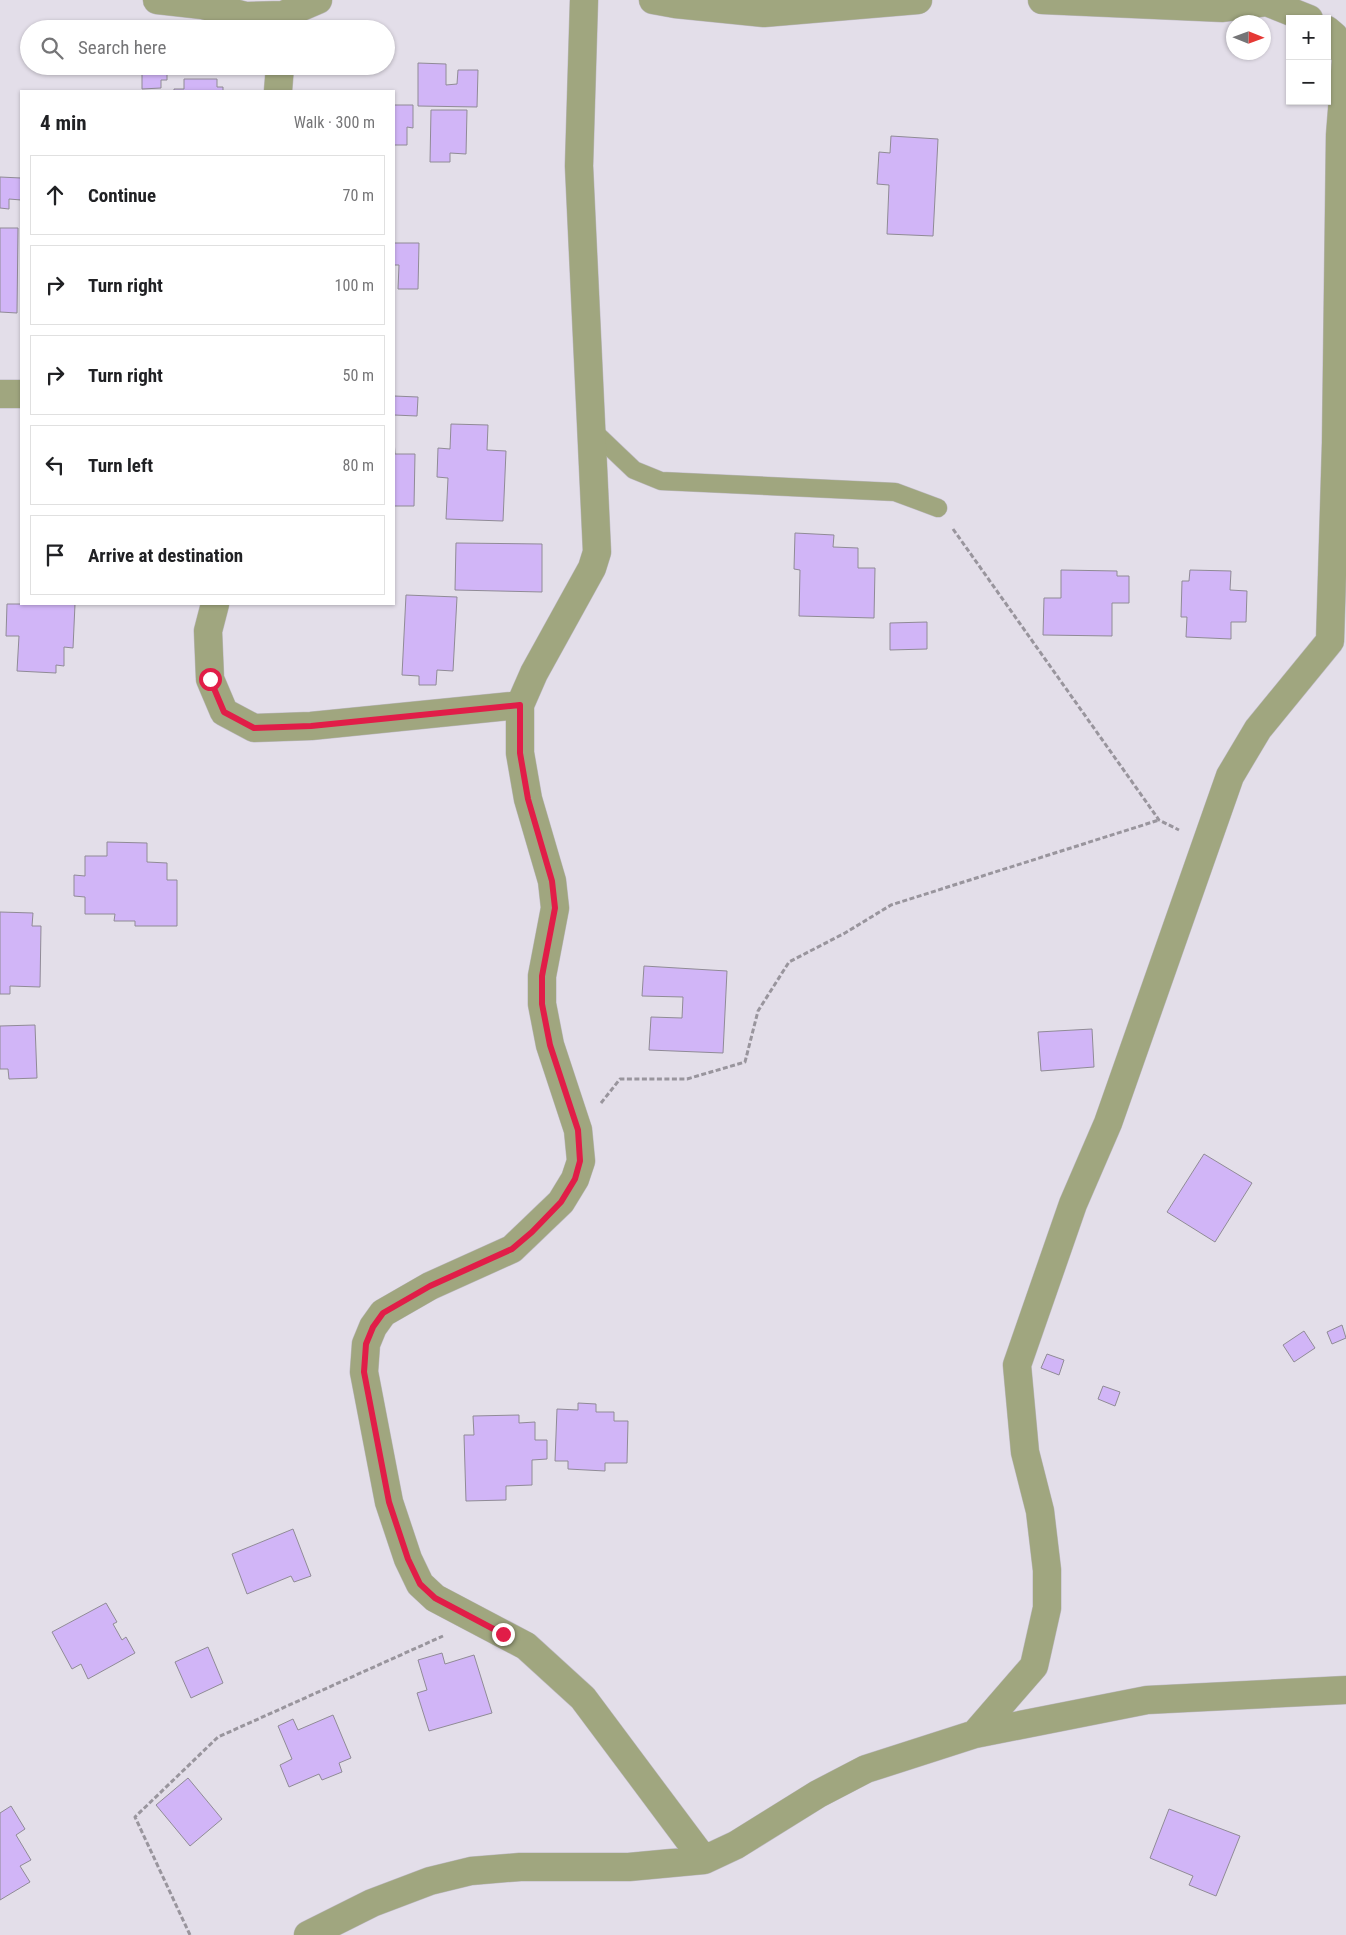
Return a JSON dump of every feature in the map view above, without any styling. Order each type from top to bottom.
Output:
[{"type":"street","points":[[157,0],[202,5],[271,20]]},
{"type":"street","points":[[286,20],[318,0]]},
{"type":"street","points":[[584,0],[579,166],[597,552],[592,568],[538,664],[520,705],[520,753],[528,799],[552,881],[555,908],[542,976],[542,1004],[550,1045],[578,1130],[580,1161],[575,1179],[561,1202],[532,1232],[512,1249],[430,1286],[383,1313],[373,1327],[366,1344],[364,1372],[389,1502],[408,1559],[420,1584],[435,1598],[526,1646],[583,1698],[704,1860]]},
{"type":"street","points":[[653,0],[764,13],[918,0]]},
{"type":"street","points":[[1042,0],[1223,8],[1276,2],[1301,15]]},
{"type":"street","points":[[975,1734],[1034,1666],[1047,1608],[1047,1570],[1040,1511],[1025,1452],[1017,1365],[1067,1222],[1108,1123],[1163,972],[1205,843],[1230,776],[1258,729],[1330,641],[1341,439],[1340,135],[1346,58],[1331,33]]},
{"type":"street","points":[[278,90],[279,75]]},
{"type":"street","points":[[0,394],[20,394]]},
{"type":"street","points":[[214,605],[208,631],[210,679],[224,712],[254,728],[311,726],[520,705]]},
{"type":"street","points":[[308,1935],[389,1897],[430,1881],[471,1871],[520,1867],[629,1868],[704,1860],[736,1845],[818,1794],[866,1769],[975,1734],[1147,1700],[1346,1690]]},
{"type":"lane","points":[[591,429],[634,470],[661,481],[895,492],[938,508]]},
{"type":"path","points":[[938,508],[1160,820],[1205,843]]},
{"type":"path","points":[[578,1130],[620,1079],[687,1079],[744,1062],[758,1011],[789,962],[845,933],[891,905],[1160,820]]},
{"type":"path","points":[[190,1935],[136,1817],[218,1737],[477,1620]]},
{"type":"building","points":[[418,63],[446,64],[446,85],[457,84],[458,70],[478,70],[477,107],[418,106]]},
{"type":"building","points":[[142,75],[167,75],[167,80],[161,80],[161,88],[142,89]]},
{"type":"building","points":[[184,79],[217,79],[217,87],[223,87],[223,90],[174,90],[184,89]]},
{"type":"building","points":[[395,105],[413,105],[413,128],[407,127],[407,145],[395,145]]},
{"type":"building","points":[[431,110],[467,110],[466,154],[450,153],[450,162],[430,162]]},
{"type":"building","points":[[891,136],[938,139],[933,236],[887,234],[889,185],[877,184],[879,152],[890,153]]},
{"type":"building","points":[[0,177],[20,178],[20,200],[9,199],[9,209],[0,208]]},
{"type":"building","points":[[0,228],[18,228],[17,313],[0,312]]},
{"type":"building","points":[[395,243],[419,243],[418,289],[398,289],[399,265],[395,265]]},
{"type":"building","points":[[395,396],[418,397],[417,416],[395,415]]},
{"type":"building","points":[[451,424],[488,425],[487,450],[506,451],[503,521],[446,519],[448,478],[437,477],[438,448],[450,449]]},
{"type":"building","points":[[395,454],[415,454],[414,506],[395,506]]},
{"type":"building","points":[[795,533],[834,535],[833,547],[858,548],[858,568],[875,568],[874,618],[799,616],[800,570],[794,569]]},
{"type":"building","points":[[456,543],[542,544],[542,592],[455,590]]},
{"type":"building","points":[[1061,570],[1117,571],[1117,576],[1129,576],[1129,603],[1112,603],[1112,636],[1043,635],[1044,598],[1061,598]]},
{"type":"building","points":[[1190,570],[1231,571],[1230,590],[1247,591],[1246,622],[1231,622],[1231,639],[1186,637],[1187,617],[1181,617],[1182,581],[1189,581]]},
{"type":"building","points":[[406,595],[457,597],[453,671],[437,670],[436,685],[419,685],[419,676],[402,675]]},
{"type":"building","points":[[7,604],[75,605],[73,648],[64,647],[64,666],[56,665],[56,673],[17,671],[19,636],[6,636]]},
{"type":"building","points":[[927,622],[927,649],[890,650],[890,623]]},
{"type":"building","points":[[107,842],[147,843],[147,862],[167,863],[167,880],[177,880],[177,926],[135,926],[135,921],[114,921],[115,914],[85,914],[85,897],[74,896],[74,875],[85,876],[85,856],[107,856]]},
{"type":"building","points":[[0,912],[33,913],[32,926],[41,926],[40,987],[10,986],[10,994],[0,994]]},
{"type":"building","points":[[644,966],[727,971],[723,1053],[649,1050],[651,1017],[682,1018],[683,997],[642,996]]},
{"type":"building","points":[[35,1025],[37,1078],[9,1079],[8,1069],[0,1069],[0,1026]]},
{"type":"building","points":[[1092,1029],[1094,1067],[1041,1071],[1038,1032]]},
{"type":"building","points":[[1204,1154],[1252,1183],[1215,1242],[1167,1212]]},
{"type":"building","points":[[1342,1325],[1346,1338],[1332,1344],[1327,1332]]},
{"type":"building","points":[[1304,1331],[1315,1348],[1294,1362],[1283,1345]]},
{"type":"building","points":[[1047,1354],[1064,1360],[1059,1375],[1041,1368]]},
{"type":"building","points":[[1103,1386],[1120,1392],[1115,1406],[1098,1399]]},
{"type":"building","points":[[578,1403],[596,1404],[596,1412],[614,1412],[614,1421],[628,1421],[627,1463],[605,1463],[605,1471],[568,1469],[568,1461],[555,1461],[557,1409],[578,1410]]},
{"type":"building","points":[[519,1415],[519,1423],[535,1422],[535,1440],[547,1440],[547,1459],[532,1460],[532,1485],[506,1486],[506,1500],[466,1501],[464,1435],[474,1435],[473,1416]]},
{"type":"building","points":[[293,1529],[311,1576],[294,1582],[291,1576],[247,1594],[232,1554]]},
{"type":"building","points":[[106,1603],[117,1622],[113,1624],[122,1640],[126,1637],[135,1653],[88,1679],[81,1664],[72,1669],[52,1632]]},
{"type":"building","points":[[208,1647],[223,1683],[191,1698],[175,1662]]},
{"type":"building","points":[[442,1653],[445,1664],[474,1655],[492,1713],[429,1731],[417,1693],[427,1690],[418,1660]]},
{"type":"building","points":[[333,1715],[351,1758],[339,1763],[342,1772],[322,1780],[319,1774],[289,1787],[280,1765],[292,1759],[278,1726],[293,1719],[298,1730]]},
{"type":"building","points":[[188,1778],[222,1819],[190,1846],[156,1805]]},
{"type":"building","points":[[11,1806],[25,1829],[16,1835],[31,1860],[20,1866],[30,1882],[0,1900],[0,1813]]},
{"type":"building","points":[[1169,1809],[1240,1836],[1216,1896],[1189,1885],[1193,1876],[1150,1858]]},
{"type":"route","points":[[210,679],[224,712],[254,728],[311,726],[520,705],[520,753],[528,799],[552,881],[555,908],[542,976],[542,1004],[550,1045],[578,1130],[580,1161],[575,1179],[561,1202],[532,1232],[512,1249],[430,1286],[383,1313],[373,1327],[366,1344],[364,1372],[389,1502],[408,1559],[420,1584],[435,1598],[503,1634]]}]
